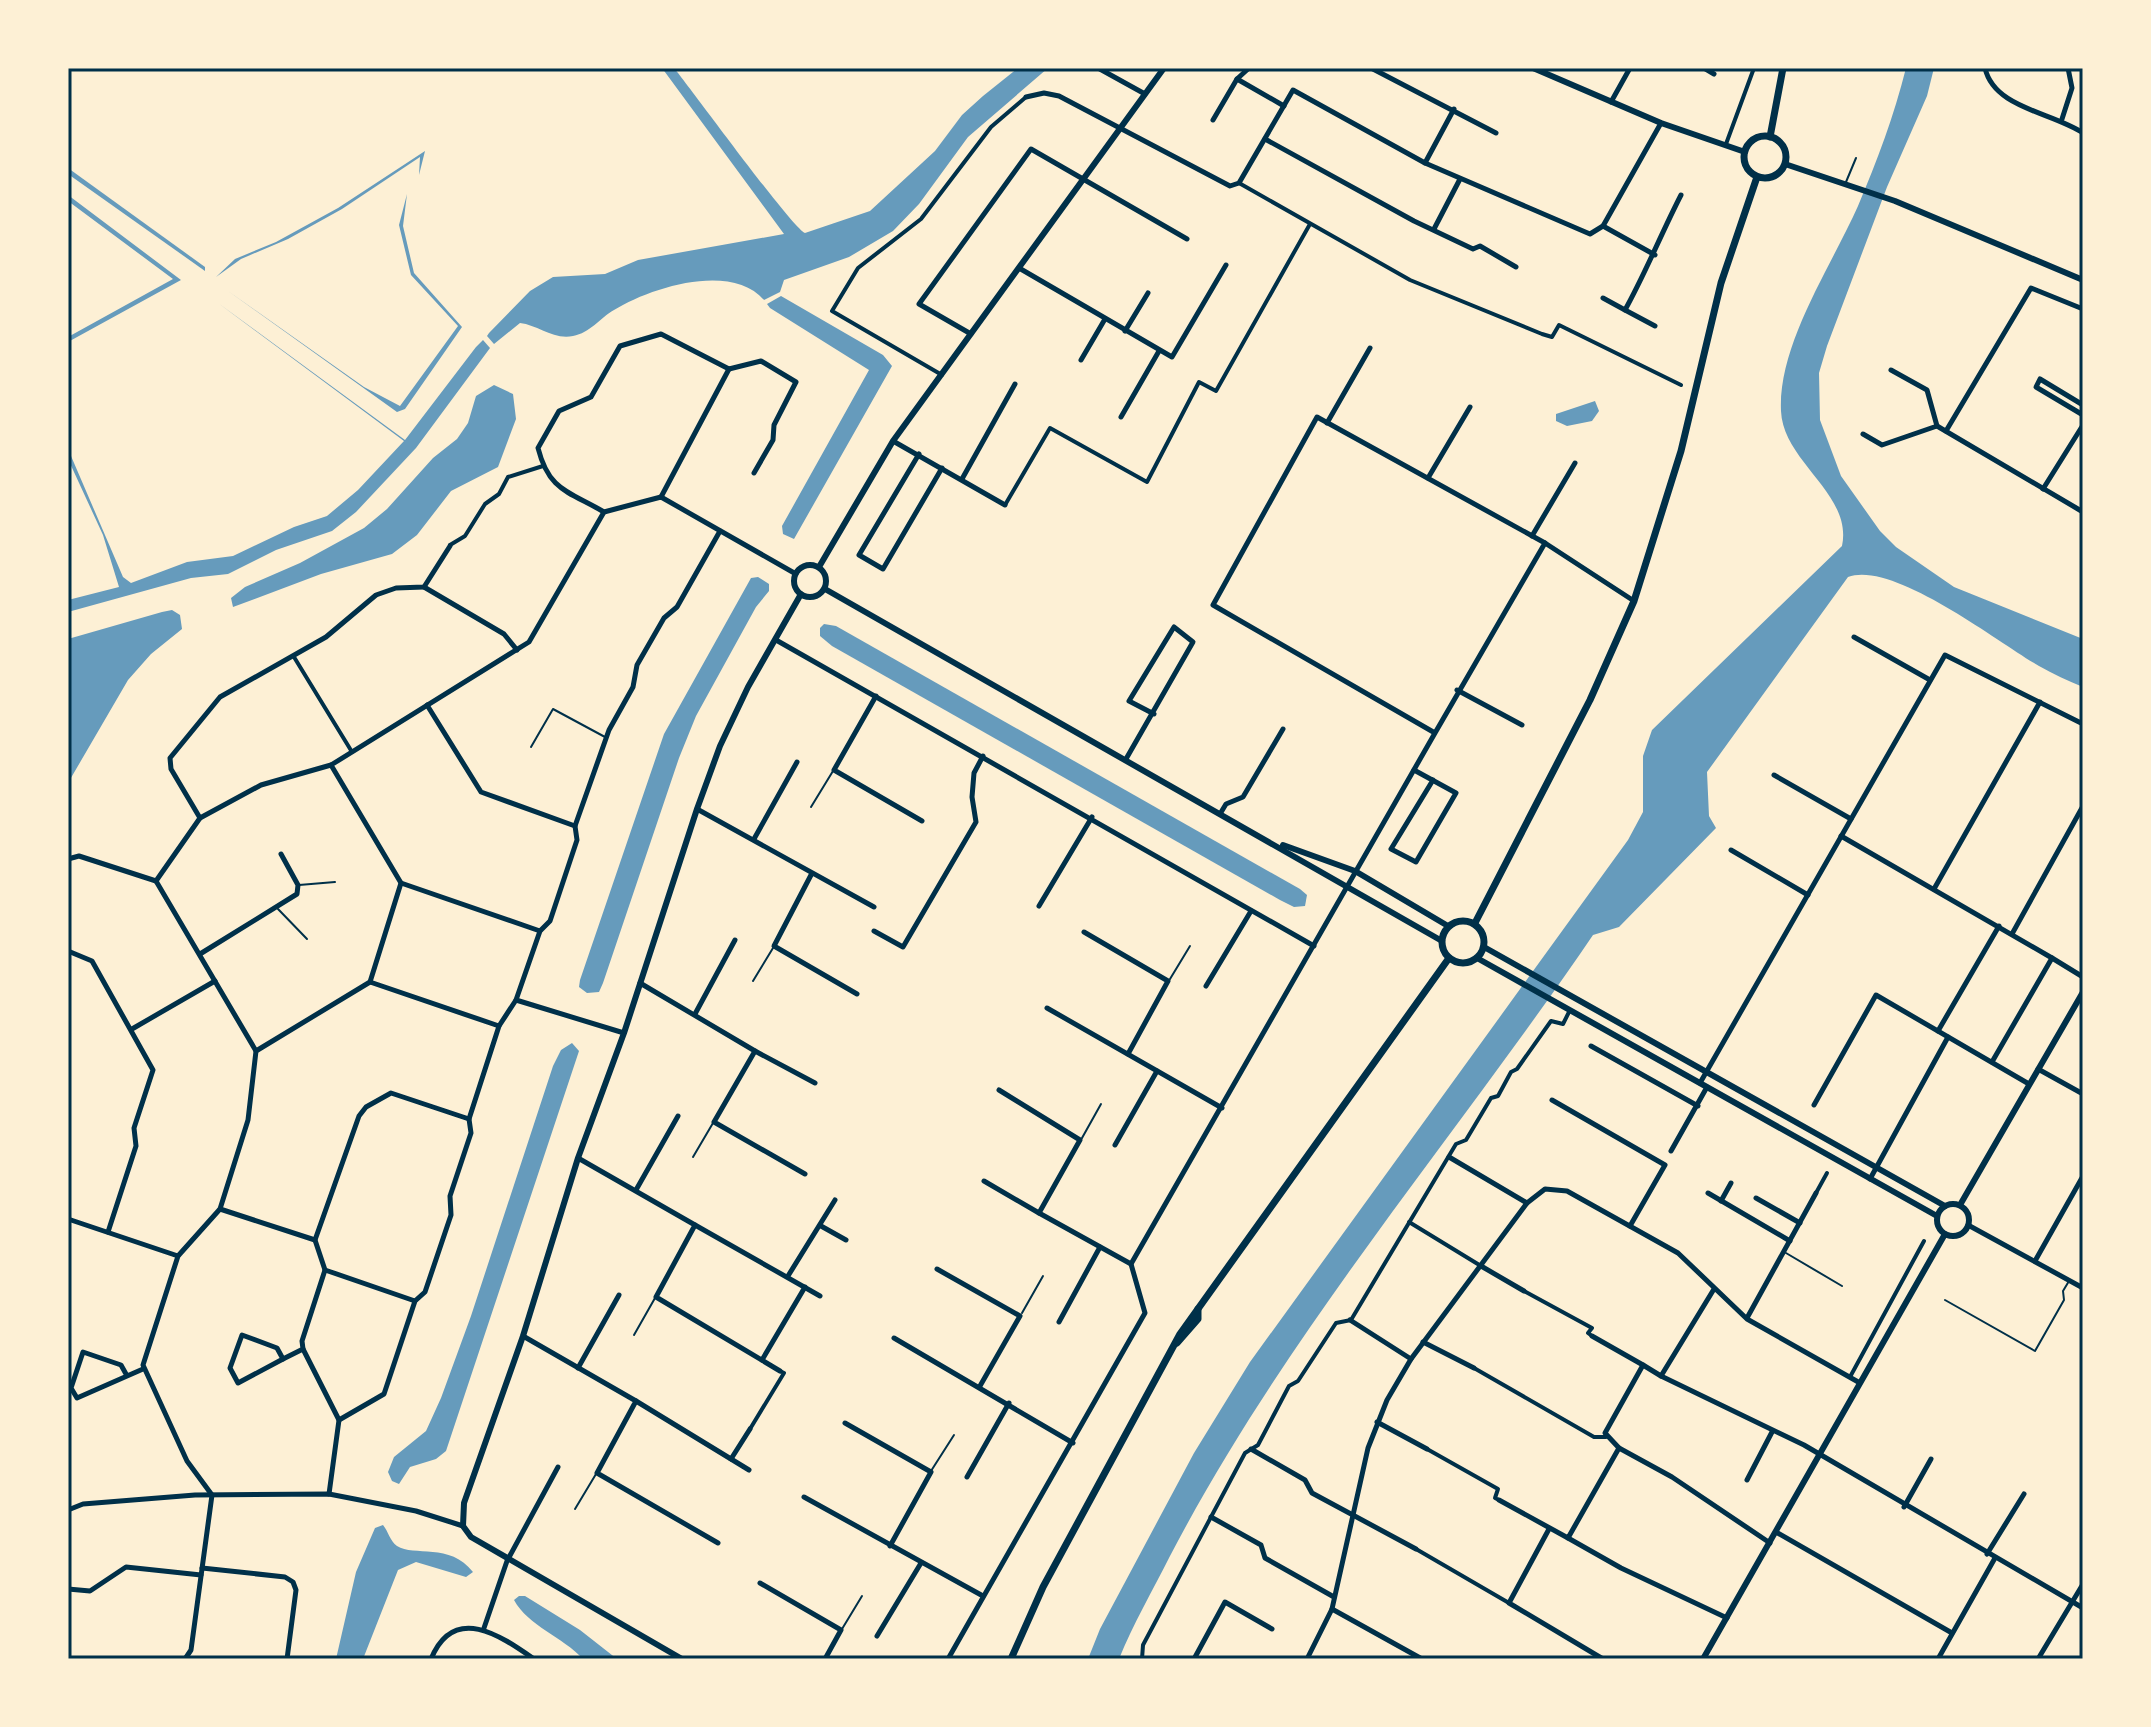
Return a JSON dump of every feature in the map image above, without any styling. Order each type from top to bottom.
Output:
[{"type":"main road","points":[[1770,137],[1783,68]]},
{"type":"main road","points":[[1770,137],[1785,151],[1785,164],[1771,178],[1757,177],[1746,167],[1745,152],[1752,141],[1770,137]]},
{"type":"main road","points":[[1475,923],[1584,713],[1634,601],[1681,451],[1721,283],[1757,177]]},
{"type":"main road","points":[[1462,920],[1475,923],[1484,937],[1484,947],[1477,958],[1463,964],[1449,958],[1442,941],[1448,926],[1462,920]]},
{"type":"main road","points":[[1011,1659],[1043,1587],[1177,1343],[1198,1319],[1198,1309],[1449,958]]},
{"type":"street","points":[[1098,68],[1145,94]]},
{"type":"street","points":[[819,567],[893,441],[1164,68]]},
{"type":"street","points":[[1213,120],[1237,79],[1249,68]]},
{"type":"street","points":[[1371,68],[1496,133]]},
{"type":"street","points":[[1533,68],[1610,103],[1745,152]]},
{"type":"street","points":[[1610,103],[1630,68]]},
{"type":"street","points":[[1704,68],[1714,74]]},
{"type":"street","points":[[1726,144],[1754,68]]},
{"type":"street","points":[[1985,68],[1994,89],[2009,101],[2062,119],[2083,133]]},
{"type":"street","points":[[2062,119],[2072,88],[2068,68]]},
{"type":"street","points":[[1237,79],[1284,106]]},
{"type":"street","points":[[942,375],[832,311],[858,268],[921,219],[991,127],[1026,97],[1044,93],[1059,96],[1230,186],[1239,183],[1293,90],[1425,163],[1590,234],[1603,226],[1661,123]]},
{"type":"street","points":[[1425,163],[1454,109]]},
{"type":"street","points":[[1265,139],[1473,249],[1480,246],[1516,267]]},
{"type":"street","points":[[971,334],[919,304],[1031,149],[1187,239]]},
{"type":"street","points":[[1785,164],[1889,199],[2083,280]]},
{"type":"street","points":[[1434,229],[1460,179]]},
{"type":"street","points":[[1239,183],[1410,280],[1542,334],[1552,337],[1559,325],[1681,385]]},
{"type":"street","points":[[1625,310],[1655,256],[1657,243],[1681,195]]},
{"type":"street","points":[[893,441],[1005,505],[1050,428],[1147,482],[1199,382],[1216,391],[1310,224]]},
{"type":"street","points":[[1603,226],[1655,256]]},
{"type":"street","points":[[1019,268],[1172,357],[1226,265]]},
{"type":"street","points":[[1946,431],[2031,288],[2083,309]]},
{"type":"street","points":[[1125,331],[1148,293]]},
{"type":"street","points":[[1603,298],[1655,326]]},
{"type":"street","points":[[1081,360],[1105,319]]},
{"type":"street","points":[[754,473],[773,440],[774,425],[796,382],[761,361],[729,369],[664,333],[625,344],[616,350],[591,397],[559,411],[538,448],[551,482],[604,512],[661,497],[796,574]]},
{"type":"street","points":[[1327,423],[1370,348]]},
{"type":"street","points":[[1121,417],[1159,351]]},
{"type":"street","points":[[661,497],[729,369]]},
{"type":"street","points":[[1891,370],[1927,390],[1937,426],[2083,512]]},
{"type":"street","points":[[2083,405],[2040,379],[2036,387],[2083,415]]},
{"type":"street","points":[[962,479],[1015,384]]},
{"type":"street","points":[[1428,478],[1470,407]]},
{"type":"street","points":[[1435,733],[1213,605],[1317,417],[1545,543],[1634,601]]},
{"type":"street","points":[[2043,489],[2083,425]]},
{"type":"street","points":[[1863,434],[1882,445],[1937,426]]},
{"type":"street","points":[[919,454],[859,555],[883,569],[942,468]]},
{"type":"street","points":[[1532,536],[1575,463]]},
{"type":"street","points":[[424,587],[450,546],[465,536],[485,504],[499,494],[508,477],[543,466]]},
{"type":"street","points":[[156,881],[200,818],[261,785],[331,765],[534,638],[604,512]]},
{"type":"street","points":[[339,1420],[382,1397],[415,1301],[425,1292],[451,1215],[450,1196],[471,1133],[469,1119],[499,1026],[516,1000],[540,931],[550,921],[577,840],[575,826],[606,737],[633,687],[637,665],[664,618],[677,607],[720,531]]},
{"type":"street","points":[[1131,1264],[1457,690],[1545,543]]},
{"type":"street","points":[[806,565],[819,567],[824,573],[825,589],[814,597],[801,594],[794,585],[796,574],[806,565]]},
{"type":"street","points":[[200,818],[171,769],[170,758],[211,705],[326,637],[376,595],[396,588],[424,587],[504,634],[517,650]]},
{"type":"street","points":[[825,589],[1442,941]]},
{"type":"street","points":[[463,1526],[464,1503],[523,1336],[578,1158],[624,1033],[697,809],[720,746],[801,594]]},
{"type":"street","points":[[1126,759],[1154,714],[1193,642],[1174,627],[1129,701],[1154,714]]},
{"type":"street","points":[[1854,637],[1930,680]]},
{"type":"street","points":[[776,640],[1314,946]]},
{"type":"street","points":[[1671,1151],[1698,1106],[1708,1071],[1945,655],[2083,724]]},
{"type":"street","points":[[294,657],[352,752]]},
{"type":"street","points":[[1457,690],[1522,725]]},
{"type":"street","points":[[876,696],[834,770],[922,821]]},
{"type":"street","points":[[1934,889],[2040,702]]},
{"type":"street","points":[[427,705],[481,792],[575,826]]},
{"type":"street","points":[[1220,814],[1226,804],[1243,797],[1283,729]]},
{"type":"street","points":[[874,931],[903,947],[976,822],[972,797],[974,773],[983,756]]},
{"type":"street","points":[[754,839],[797,762]]},
{"type":"street","points":[[331,765],[401,883],[540,931]]},
{"type":"street","points":[[1414,770],[1433,780],[1456,793],[1416,862],[1391,849],[1433,780]]},
{"type":"street","points":[[1774,775],[1851,819]]},
{"type":"street","points":[[2012,934],[2083,806]]},
{"type":"street","points":[[697,809],[754,839],[811,875],[874,907]]},
{"type":"street","points":[[1039,906],[1092,817]]},
{"type":"street","points":[[1841,836],[2083,977]]},
{"type":"street","points":[[1272,842],[1355,871],[1448,926]]},
{"type":"street","points":[[1731,850],[1808,895]]},
{"type":"street","points":[[200,954],[278,909],[297,894],[298,885],[281,854]]},
{"type":"street","points":[[68,859],[79,856],[156,881],[256,1051],[248,1120],[220,1209],[178,1256],[143,1369],[187,1461],[212,1495],[191,1650],[185,1659]]},
{"type":"street","points":[[811,875],[774,946],[857,994]]},
{"type":"street","points":[[256,1051],[370,982],[401,883]]},
{"type":"street","points":[[1206,986],[1251,911]]},
{"type":"street","points":[[1938,1031],[1999,926]]},
{"type":"street","points":[[1084,932],[1168,981],[1128,1054]]},
{"type":"street","points":[[695,1014],[735,940]]},
{"type":"street","points":[[1484,947],[1945,1206],[1960,1205]]},
{"type":"street","points":[[68,951],[92,961],[153,1070],[134,1128],[136,1146],[108,1232]]},
{"type":"street","points":[[1477,958],[1937,1216]]},
{"type":"street","points":[[1992,1062],[2052,958]]},
{"type":"street","points":[[132,1029],[215,981]]},
{"type":"street","points":[[370,982],[499,1026]]},
{"type":"street","points":[[640,983],[815,1083]]},
{"type":"street","points":[[1960,1205],[2083,992]]},
{"type":"street","points":[[1814,1105],[1876,995],[2029,1084]]},
{"type":"street","points":[[516,1000],[624,1033]]},
{"type":"street","points":[[1047,1008],[1222,1108]]},
{"type":"street","points":[[1350,1320],[1456,1144],[1466,1140],[1491,1098],[1498,1096],[1511,1072],[1517,1069],[1551,1021],[1563,1024],[1569,1012]]},
{"type":"street","points":[[1870,1179],[1948,1037]]},
{"type":"street","points":[[1591,1046],[1698,1106]]},
{"type":"street","points":[[755,1051],[714,1122],[805,1174]]},
{"type":"street","points":[[2038,1069],[2083,1094]]},
{"type":"street","points":[[1115,1145],[1157,1071]]},
{"type":"street","points":[[999,1090],[1080,1140],[1039,1213]]},
{"type":"street","points":[[329,1494],[339,1420],[303,1349],[302,1341],[325,1270],[315,1240],[359,1116],[366,1107],[391,1093],[469,1119]]},
{"type":"street","points":[[1552,1100],[1665,1165],[1630,1226]]},
{"type":"street","points":[[636,1190],[678,1116]]},
{"type":"street","points":[[1449,1157],[1527,1203]]},
{"type":"street","points":[[578,1158],[820,1296]]},
{"type":"street","points":[[1747,1319],[1786,1253],[1827,1173]]},
{"type":"street","points":[[2035,1261],[2083,1176]]},
{"type":"street","points":[[948,1659],[1145,1313],[1131,1264],[984,1181]]},
{"type":"street","points":[[1721,1201],[1731,1183]]},
{"type":"street","points":[[1307,1659],[1332,1609],[1377,1422],[1423,1342],[1527,1203],[1545,1189],[1557,1188],[1678,1253],[1747,1319],[1860,1383]]},
{"type":"street","points":[[1708,1193],[1790,1241]]},
{"type":"street","points":[[1756,1198],[1800,1223]]},
{"type":"street","points":[[788,1276],[835,1200]]},
{"type":"street","points":[[1945,1206],[1937,1216],[1938,1226],[1945,1234],[1959,1235],[1968,1225],[1968,1214],[1960,1205]]},
{"type":"street","points":[[220,1209],[315,1240]]},
{"type":"street","points":[[68,1219],[178,1256]]},
{"type":"street","points":[[1409,1222],[1592,1328],[1588,1333],[1592,1336],[1661,1376],[1819,1455],[2083,1608]]},
{"type":"street","points":[[695,1225],[656,1297],[784,1373],[731,1459]]},
{"type":"street","points":[[1968,1225],[2083,1288]]},
{"type":"street","points":[[821,1226],[846,1240]]},
{"type":"street","points":[[1703,1659],[1945,1234]]},
{"type":"street","points":[[1850,1377],[1924,1241]]},
{"type":"street","points":[[1059,1322],[1100,1247]]},
{"type":"street","points":[[937,1269],[1020,1316],[980,1386]]},
{"type":"street","points":[[325,1270],[415,1301]]},
{"type":"street","points":[[762,1360],[805,1287]]},
{"type":"street","points":[[1661,1376],[1714,1289]]},
{"type":"street","points":[[578,1368],[619,1295]]},
{"type":"street","points":[[1142,1659],[1143,1645],[1245,1453],[1258,1445],[1289,1386],[1298,1381],[1336,1323],[1350,1320],[1411,1359]]},
{"type":"street","points":[[283,1359],[277,1348],[242,1335],[230,1368],[238,1383],[303,1349]]},
{"type":"street","points":[[523,1336],[749,1470]]},
{"type":"street","points":[[894,1338],[1073,1443]]},
{"type":"street","points":[[1423,1342],[1594,1437],[1606,1437],[1770,1543]]},
{"type":"street","points":[[126,1374],[121,1365],[83,1352],[71,1388],[77,1398],[143,1369]]},
{"type":"street","points":[[1606,1437],[1606,1428],[1643,1365]]},
{"type":"street","points":[[636,1401],[597,1473],[718,1543]]},
{"type":"street","points":[[967,1477],[1009,1403]]},
{"type":"street","points":[[1377,1422],[1498,1489],[1495,1498],[1549,1529],[1621,1568],[1727,1618]]},
{"type":"street","points":[[845,1423],[931,1472],[890,1546]]},
{"type":"street","points":[[1747,1480],[1772,1432]]},
{"type":"street","points":[[1568,1538],[1619,1448]]},
{"type":"street","points":[[1251,1449],[1305,1480],[1312,1493],[1353,1513],[1603,1659]]},
{"type":"street","points":[[1904,1507],[1931,1459]]},
{"type":"street","points":[[484,1628],[507,1561],[558,1467]]},
{"type":"street","points":[[68,1510],[90,1503],[212,1495],[329,1494],[416,1511],[463,1526],[471,1537],[507,1561],[682,1659]]},
{"type":"street","points":[[1987,1554],[2024,1494]]},
{"type":"street","points":[[804,1497],[983,1596]]},
{"type":"street","points":[[1211,1517],[1261,1545],[1265,1558],[1334,1597]]},
{"type":"street","points":[[1509,1603],[1549,1529]]},
{"type":"street","points":[[1776,1532],[1952,1633]]},
{"type":"street","points":[[1938,1659],[1995,1558]]},
{"type":"street","points":[[877,1636],[921,1563]]},
{"type":"street","points":[[68,1589],[90,1591],[126,1567],[285,1577],[293,1582],[296,1590],[287,1659]]},
{"type":"street","points":[[760,1583],[841,1630],[825,1659]]},
{"type":"street","points":[[2038,1659],[2083,1584]]},
{"type":"street","points":[[1194,1659],[1225,1602],[1272,1629]]},
{"type":"street","points":[[1332,1609],[1422,1659]]},
{"type":"street","points":[[431,1659],[440,1643],[457,1630],[484,1628],[534,1659]]},
{"type":"lane","points":[[1846,183],[1856,158]]},
{"type":"lane","points":[[531,747],[553,709],[606,737]]},
{"type":"lane","points":[[811,807],[834,770]]},
{"type":"lane","points":[[298,885],[335,882]]},
{"type":"lane","points":[[278,909],[307,939]]},
{"type":"lane","points":[[753,981],[774,946]]},
{"type":"lane","points":[[1168,981],[1190,946]]},
{"type":"lane","points":[[1080,1140],[1101,1104]]},
{"type":"lane","points":[[693,1157],[714,1122]]},
{"type":"lane","points":[[1786,1253],[1842,1286]]},
{"type":"lane","points":[[1020,1316],[1043,1276]]},
{"type":"lane","points":[[1945,1300],[2035,1351],[2064,1300],[2063,1291],[2069,1280]]},
{"type":"lane","points":[[634,1335],[656,1297]]},
{"type":"lane","points":[[931,1472],[954,1435]]},
{"type":"lane","points":[[575,1509],[597,1473]]},
{"type":"lane","points":[[841,1630],[862,1596]]},
{"type":"water","points":[[662,68],[674,68],[763,185],[805,233],[870,211],[935,151],[962,115],[983,96],[1018,68],[1048,68],[968,137],[919,204],[893,231],[849,257],[784,280],[780,292],[764,300],[750,289],[732,282],[691,282],[630,301],[579,334],[559,336],[520,323],[494,344],[487,336],[489,333],[530,291],[553,277],[605,274],[638,260],[784,234]]},
{"type":"water","points":[[1906,68],[1934,68],[1927,96],[1887,187],[1827,346],[1819,373],[1820,420],[1841,476],[1880,531],[1896,547],[1954,587],[2083,639],[2083,687],[2039,666],[1918,592],[1891,580],[1867,575],[1848,577],[1707,772],[1709,816],[1716,828],[1619,927],[1593,935],[1372,1239],[1266,1394],[1216,1473],[1170,1556],[1119,1659],[1088,1659],[1100,1629],[1194,1453],[1250,1362],[1628,840],[1643,812],[1643,756],[1652,730],[1842,546],[1843,527],[1837,510],[1793,446],[1785,429],[1781,411],[1782,385],[1788,359],[1808,306],[1872,172]]},
{"type":"water","points":[[425,151],[419,175],[420,157],[342,209],[288,239],[241,259],[216,277],[235,259],[276,242],[338,208]]},
{"type":"water","points":[[68,168],[205,267],[205,271],[68,174]]},
{"type":"water","points":[[407,194],[403,226],[414,273],[462,327],[405,409],[397,412],[228,291],[364,387],[400,406],[458,326],[411,275],[399,225]]},
{"type":"water","points":[[68,195],[181,280],[68,342],[68,337],[173,279],[68,201]]},
{"type":"water","points":[[781,296],[883,355],[892,366],[794,539],[783,534],[782,526],[869,370],[770,308],[767,304]]},
{"type":"water","points":[[218,303],[405,440],[476,347],[483,340],[490,348],[416,448],[356,512],[332,531],[276,550],[228,574],[191,578],[68,612],[68,600],[119,587],[103,535],[68,459],[68,449],[123,577],[131,583],[187,562],[233,556],[294,527],[327,516],[358,490],[404,441]]},
{"type":"water","points":[[494,385],[513,394],[516,419],[498,467],[451,491],[417,535],[392,554],[321,574],[233,607],[231,598],[245,587],[300,563],[364,528],[387,509],[433,458],[457,439],[468,423],[476,396]]},
{"type":"water","points":[[1595,401],[1599,411],[1592,421],[1567,426],[1556,421],[1556,414]]},
{"type":"water","points":[[758,577],[769,584],[769,591],[756,607],[696,716],[603,983],[599,992],[587,993],[579,987],[580,980],[664,734],[751,578]]},
{"type":"water","points":[[172,610],[180,615],[182,629],[151,654],[128,680],[68,783],[68,639]]},
{"type":"water","points":[[824,624],[836,626],[1300,889],[1307,895],[1305,906],[1294,907],[1280,900],[832,646],[820,636],[820,628]]},
{"type":"water","points":[[572,1043],[579,1051],[446,1451],[436,1459],[410,1467],[399,1484],[392,1481],[388,1472],[394,1457],[426,1431],[441,1398],[553,1066],[561,1050]]},
{"type":"water","points":[[383,1525],[397,1546],[443,1553],[464,1563],[473,1572],[466,1577],[416,1562],[398,1570],[363,1659],[336,1659],[356,1572],[375,1528]]},
{"type":"water","points":[[525,1596],[580,1630],[617,1659],[583,1659],[528,1617],[514,1600]]}]
